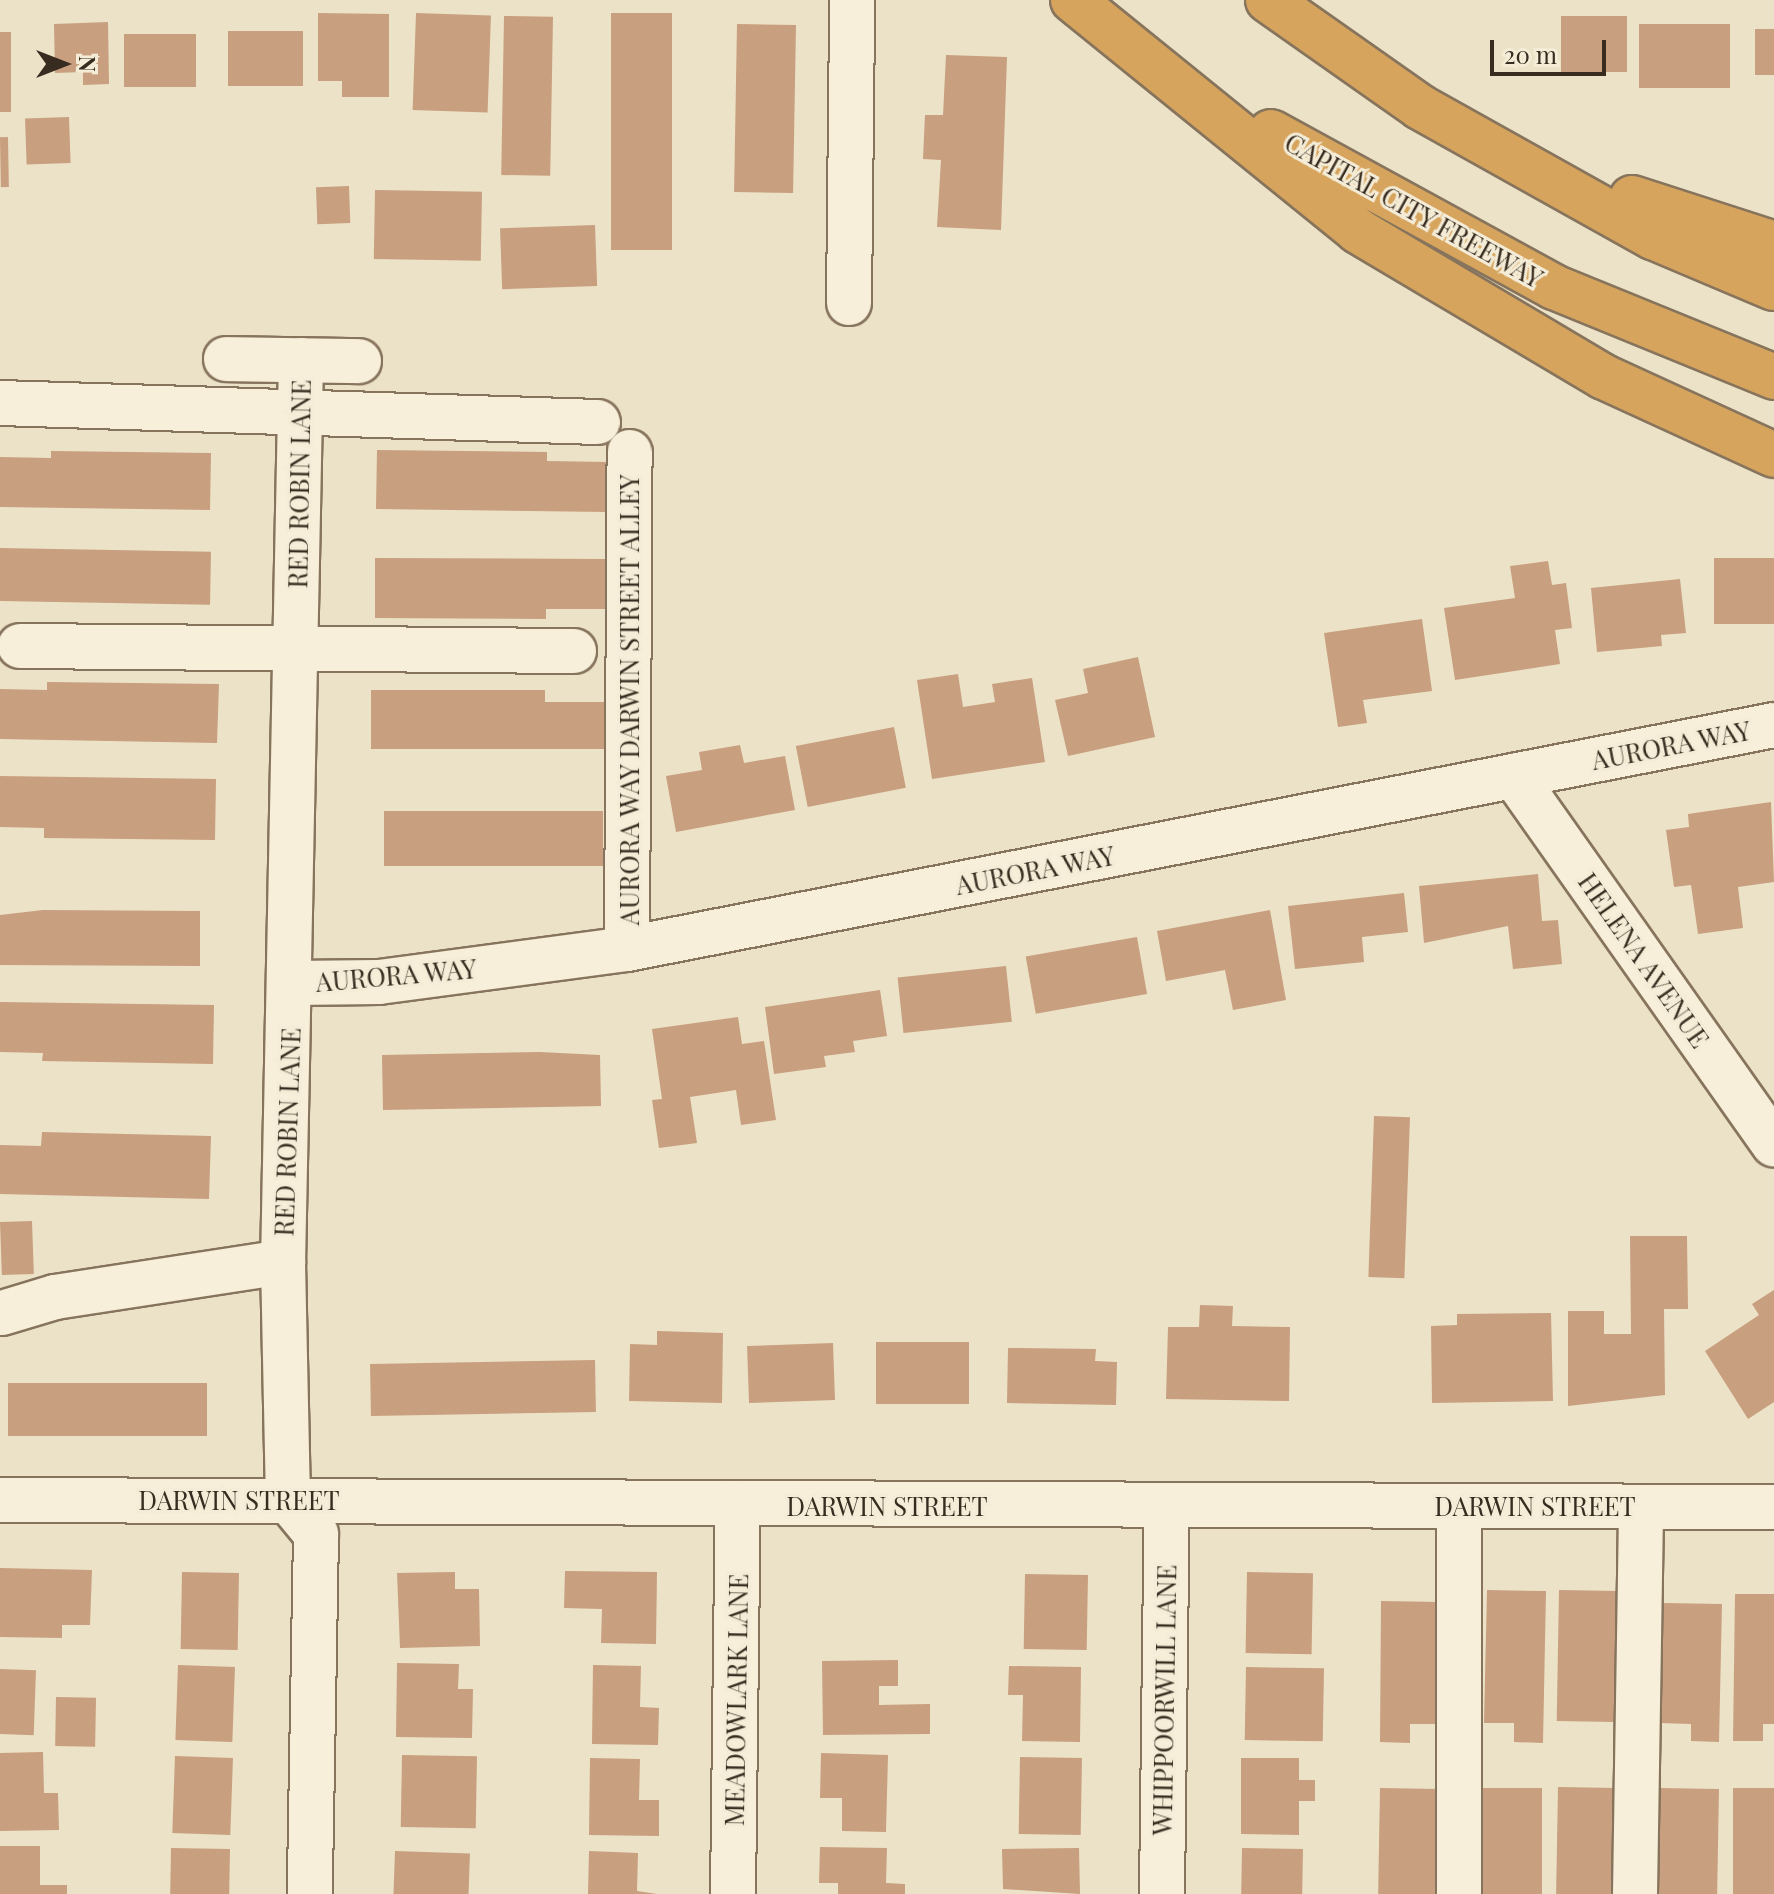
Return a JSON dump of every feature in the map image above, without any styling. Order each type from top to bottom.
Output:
[{"type":"highway","name":"CAPITAL CITY FREEWAY","points":[[1075,0],[1294,147],[1554,287],[1774,377]]},
{"type":"highway","points":[[1075,0],[1358,231],[1604,377],[1774,455]]},
{"type":"highway","points":[[1268,0],[1420,107],[1653,237],[1774,288]]},
{"type":"highway","points":[[1420,107],[1667,212],[1774,244]]},
{"type":"street","points":[[849,303],[852,0]]},
{"type":"street","points":[[226,359],[359,361]]},
{"type":"street","name":"RED ROBIN LANE","points":[[288,1500],[283,1262],[292,983],[301,360]]},
{"type":"street","points":[[0,403],[300,416],[598,422]]},
{"type":"street","name":"AURORA WAY DARWIN STREET ALLEY","points":[[627,949],[630,452]]},
{"type":"street","points":[[20,646],[574,651]]},
{"type":"street","name":"AURORA WAY","points":[[292,983],[379,982],[627,949],[1774,725]]},
{"type":"street","name":"HELENA AVENUE","points":[[1514,776],[1774,1144]]},
{"type":"street","points":[[2,1313],[55,1297],[283,1262]]},
{"type":"street","name":"DARWIN STREET","points":[[0,1500],[738,1506],[1774,1507]]},
{"type":"street","points":[[288,1500],[316,1534],[310,1894]]},
{"type":"street","name":"MEADOWLARK LANE","points":[[733,1894],[738,1506]]},
{"type":"street","name":"WHIPPOORWILL LANE","points":[[1162,1894],[1167,1506]]},
{"type":"street","points":[[1459,1506],[1459,1894]]},
{"type":"street","points":[[1635,1894],[1641,1507]]},
{"type":"building","points":[[318,13],[389,14],[389,97],[342,97],[342,81],[318,81]]},
{"type":"building","points":[[416,13],[491,16],[488,113],[413,110]]},
{"type":"building","points":[[611,13],[672,13],[672,250],[611,250]]},
{"type":"building","points":[[504,16],[553,17],[550,176],[501,175]]},
{"type":"building","points":[[1561,16],[1627,16],[1627,72],[1561,72]]},
{"type":"building","points":[[108,22],[109,84],[83,85],[83,72],[55,73],[54,24]]},
{"type":"building","points":[[737,24],[796,25],[793,193],[734,192]]},
{"type":"building","points":[[1639,24],[1730,24],[1730,88],[1639,88]]},
{"type":"building","points":[[1755,29],[1774,29],[1774,75],[1755,75]]},
{"type":"building","points":[[228,31],[303,31],[303,86],[228,86]]},
{"type":"building","points":[[0,32],[11,32],[11,112],[0,112]]},
{"type":"building","points":[[124,34],[196,34],[196,87],[124,87]]},
{"type":"building","points":[[946,55],[1007,57],[1001,230],[937,227],[941,160],[923,159],[925,115],[943,115]]},
{"type":"building","points":[[69,117],[71,163],[27,165],[25,119]]},
{"type":"building","points":[[0,137],[8,137],[9,187],[1,187]]},
{"type":"building","points":[[349,186],[350,223],[317,224],[316,187]]},
{"type":"building","points":[[375,190],[482,192],[481,261],[374,259]]},
{"type":"building","points":[[595,225],[597,286],[502,289],[500,228]]},
{"type":"building","points":[[377,450],[547,452],[547,461],[608,462],[607,512],[376,509]]},
{"type":"building","points":[[51,451],[211,453],[210,510],[0,507],[0,457],[51,458]]},
{"type":"building","points":[[0,548],[211,552],[210,605],[0,601]]},
{"type":"building","points":[[375,558],[606,559],[606,609],[546,609],[546,619],[375,618]]},
{"type":"building","points":[[1714,558],[1774,558],[1774,624],[1714,624]]},
{"type":"building","points":[[1548,561],[1552,585],[1566,583],[1572,628],[1555,630],[1560,664],[1455,680],[1444,608],[1515,598],[1510,566]]},
{"type":"building","points":[[1680,579],[1686,633],[1661,635],[1662,646],[1597,652],[1591,588]]},
{"type":"building","points":[[1422,619],[1432,691],[1363,700],[1367,723],[1338,727],[1324,633]]},
{"type":"building","points":[[1138,657],[1155,737],[1068,756],[1055,700],[1088,693],[1083,669]]},
{"type":"building","points":[[958,674],[963,707],[995,702],[992,684],[1032,678],[1045,762],[932,779],[917,680]]},
{"type":"building","points":[[47,682],[219,684],[217,743],[0,739],[0,689],[47,690]]},
{"type":"building","points":[[371,690],[545,690],[545,702],[605,702],[605,749],[371,749]]},
{"type":"building","points":[[894,727],[906,788],[808,807],[796,746]]},
{"type":"building","points":[[740,745],[744,763],[785,756],[795,810],[676,832],[666,776],[702,770],[699,752]]},
{"type":"building","points":[[0,776],[216,779],[215,840],[44,838],[44,828],[0,827]]},
{"type":"building","points":[[1771,802],[1774,882],[1738,887],[1743,928],[1698,934],[1691,885],[1674,887],[1666,830],[1689,827],[1688,814]]},
{"type":"building","points":[[384,811],[603,811],[603,866],[384,866]]},
{"type":"building","points":[[1538,874],[1542,921],[1558,920],[1562,964],[1513,969],[1508,926],[1424,943],[1419,886]]},
{"type":"building","points":[[1404,893],[1408,932],[1362,937],[1364,962],[1295,969],[1288,906]]},
{"type":"building","points":[[43,910],[200,911],[200,966],[0,965],[0,915]]},
{"type":"building","points":[[1270,910],[1286,1000],[1233,1010],[1225,970],[1166,981],[1157,931]]},
{"type":"building","points":[[1137,937],[1147,994],[1036,1014],[1026,957]]},
{"type":"building","points":[[1006,966],[1012,1022],[903,1033],[898,977]]},
{"type":"building","points":[[880,990],[887,1036],[853,1041],[855,1052],[824,1056],[826,1067],[774,1074],[765,1007]]},
{"type":"building","points":[[0,1002],[214,1005],[213,1064],[42,1061],[43,1053],[0,1052]]},
{"type":"building","points":[[738,1017],[742,1044],[764,1041],[776,1120],[741,1125],[736,1090],[690,1097],[697,1143],[659,1148],[652,1100],[662,1099],[652,1029]]},
{"type":"building","points":[[540,1052],[600,1055],[601,1106],[383,1110],[382,1055]]},
{"type":"building","points":[[1374,1116],[1410,1117],[1404,1278],[1368,1277]]},
{"type":"building","points":[[42,1132],[211,1136],[209,1199],[0,1194],[0,1145],[41,1146]]},
{"type":"building","points":[[32,1221],[34,1274],[2,1275],[0,1222]]},
{"type":"building","points":[[1630,1236],[1687,1236],[1688,1309],[1664,1309],[1665,1395],[1568,1406],[1568,1311],[1604,1311],[1604,1334],[1631,1334]]},
{"type":"building","points":[[1774,1290],[1774,1402],[1748,1419],[1705,1351],[1759,1315],[1752,1304]]},
{"type":"building","points":[[1200,1305],[1233,1306],[1232,1326],[1290,1327],[1289,1401],[1166,1399],[1168,1327],[1199,1327]]},
{"type":"building","points":[[1551,1313],[1553,1401],[1432,1403],[1431,1326],[1457,1325],[1457,1314]]},
{"type":"building","points":[[657,1331],[723,1333],[722,1403],[629,1401],[630,1344],[657,1345]]},
{"type":"building","points":[[876,1342],[969,1342],[969,1404],[876,1404]]},
{"type":"building","points":[[833,1343],[835,1400],[749,1403],[747,1346]]},
{"type":"building","points":[[1008,1348],[1096,1349],[1095,1361],[1117,1362],[1116,1405],[1007,1403]]},
{"type":"building","points":[[595,1360],[596,1412],[371,1416],[370,1364]]},
{"type":"building","points":[[8,1383],[207,1383],[207,1436],[8,1436]]},
{"type":"building","points":[[0,1568],[92,1570],[90,1625],[62,1625],[62,1638],[0,1637]]},
{"type":"building","points":[[565,1571],[657,1572],[656,1644],[601,1643],[602,1609],[564,1608]]},
{"type":"building","points":[[182,1572],[239,1573],[238,1650],[181,1649]]},
{"type":"building","points":[[455,1572],[455,1589],[479,1589],[480,1646],[400,1648],[397,1573]]},
{"type":"building","points":[[1247,1572],[1313,1573],[1312,1654],[1246,1653]]},
{"type":"building","points":[[1025,1574],[1088,1575],[1087,1650],[1024,1649]]},
{"type":"building","points":[[1487,1590],[1546,1591],[1543,1743],[1514,1742],[1514,1723],[1484,1723]]},
{"type":"building","points":[[1559,1590],[1618,1591],[1616,1722],[1557,1721]]},
{"type":"building","points":[[1735,1594],[1774,1594],[1774,1724],[1763,1724],[1763,1741],[1733,1741]]},
{"type":"building","points":[[1381,1601],[1441,1602],[1440,1724],[1410,1724],[1410,1743],[1380,1742]]},
{"type":"building","points":[[1662,1603],[1722,1604],[1719,1742],[1691,1741],[1691,1724],[1660,1723]]},
{"type":"building","points":[[898,1660],[898,1686],[879,1686],[879,1705],[930,1704],[930,1734],[823,1735],[822,1661]]},
{"type":"building","points":[[397,1663],[459,1664],[458,1689],[473,1689],[472,1738],[396,1737]]},
{"type":"building","points":[[178,1665],[235,1667],[232,1742],[175,1740]]},
{"type":"building","points":[[593,1665],[641,1666],[640,1707],[659,1708],[658,1745],[592,1744]]},
{"type":"building","points":[[1009,1666],[1081,1667],[1080,1742],[1022,1741],[1023,1695],[1008,1695]]},
{"type":"building","points":[[1246,1667],[1324,1668],[1323,1741],[1245,1740]]},
{"type":"building","points":[[0,1669],[36,1670],[34,1735],[0,1734]]},
{"type":"building","points":[[56,1697],[96,1698],[95,1747],[55,1746]]},
{"type":"building","points":[[43,1752],[44,1793],[58,1793],[59,1830],[0,1831],[0,1753]]},
{"type":"building","points":[[821,1753],[888,1755],[886,1832],[842,1831],[842,1798],[820,1798]]},
{"type":"building","points":[[402,1755],[477,1756],[476,1828],[401,1827]]},
{"type":"building","points":[[175,1756],[233,1758],[230,1835],[172,1833]]},
{"type":"building","points":[[1020,1757],[1082,1758],[1081,1835],[1019,1834]]},
{"type":"building","points":[[590,1758],[640,1759],[639,1800],[659,1800],[659,1836],[589,1835]]},
{"type":"building","points":[[1241,1758],[1299,1758],[1299,1780],[1315,1780],[1315,1801],[1299,1801],[1299,1835],[1241,1834]]},
{"type":"building","points":[[1558,1787],[1616,1788],[1614,1894],[1556,1894]]},
{"type":"building","points":[[1380,1788],[1439,1789],[1437,1894],[1378,1894]]},
{"type":"building","points":[[1483,1788],[1542,1788],[1542,1894],[1483,1894]]},
{"type":"building","points":[[1659,1788],[1719,1789],[1717,1894],[1657,1894]]},
{"type":"building","points":[[1733,1788],[1774,1788],[1774,1894],[1733,1894]]},
{"type":"building","points":[[0,1846],[40,1846],[40,1885],[67,1885],[67,1894],[0,1894]]},
{"type":"building","points":[[820,1847],[887,1848],[886,1883],[905,1884],[905,1894],[838,1894],[838,1883],[819,1883]]},
{"type":"building","points":[[171,1848],[230,1849],[229,1894],[170,1894]]},
{"type":"building","points":[[1079,1848],[1080,1894],[1003,1889],[1002,1849]]},
{"type":"building","points":[[1242,1848],[1303,1849],[1302,1894],[1241,1894]]},
{"type":"building","points":[[395,1851],[470,1854],[469,1894],[393,1894]]},
{"type":"building","points":[[589,1851],[638,1853],[637,1891],[657,1894],[588,1894]]}]
